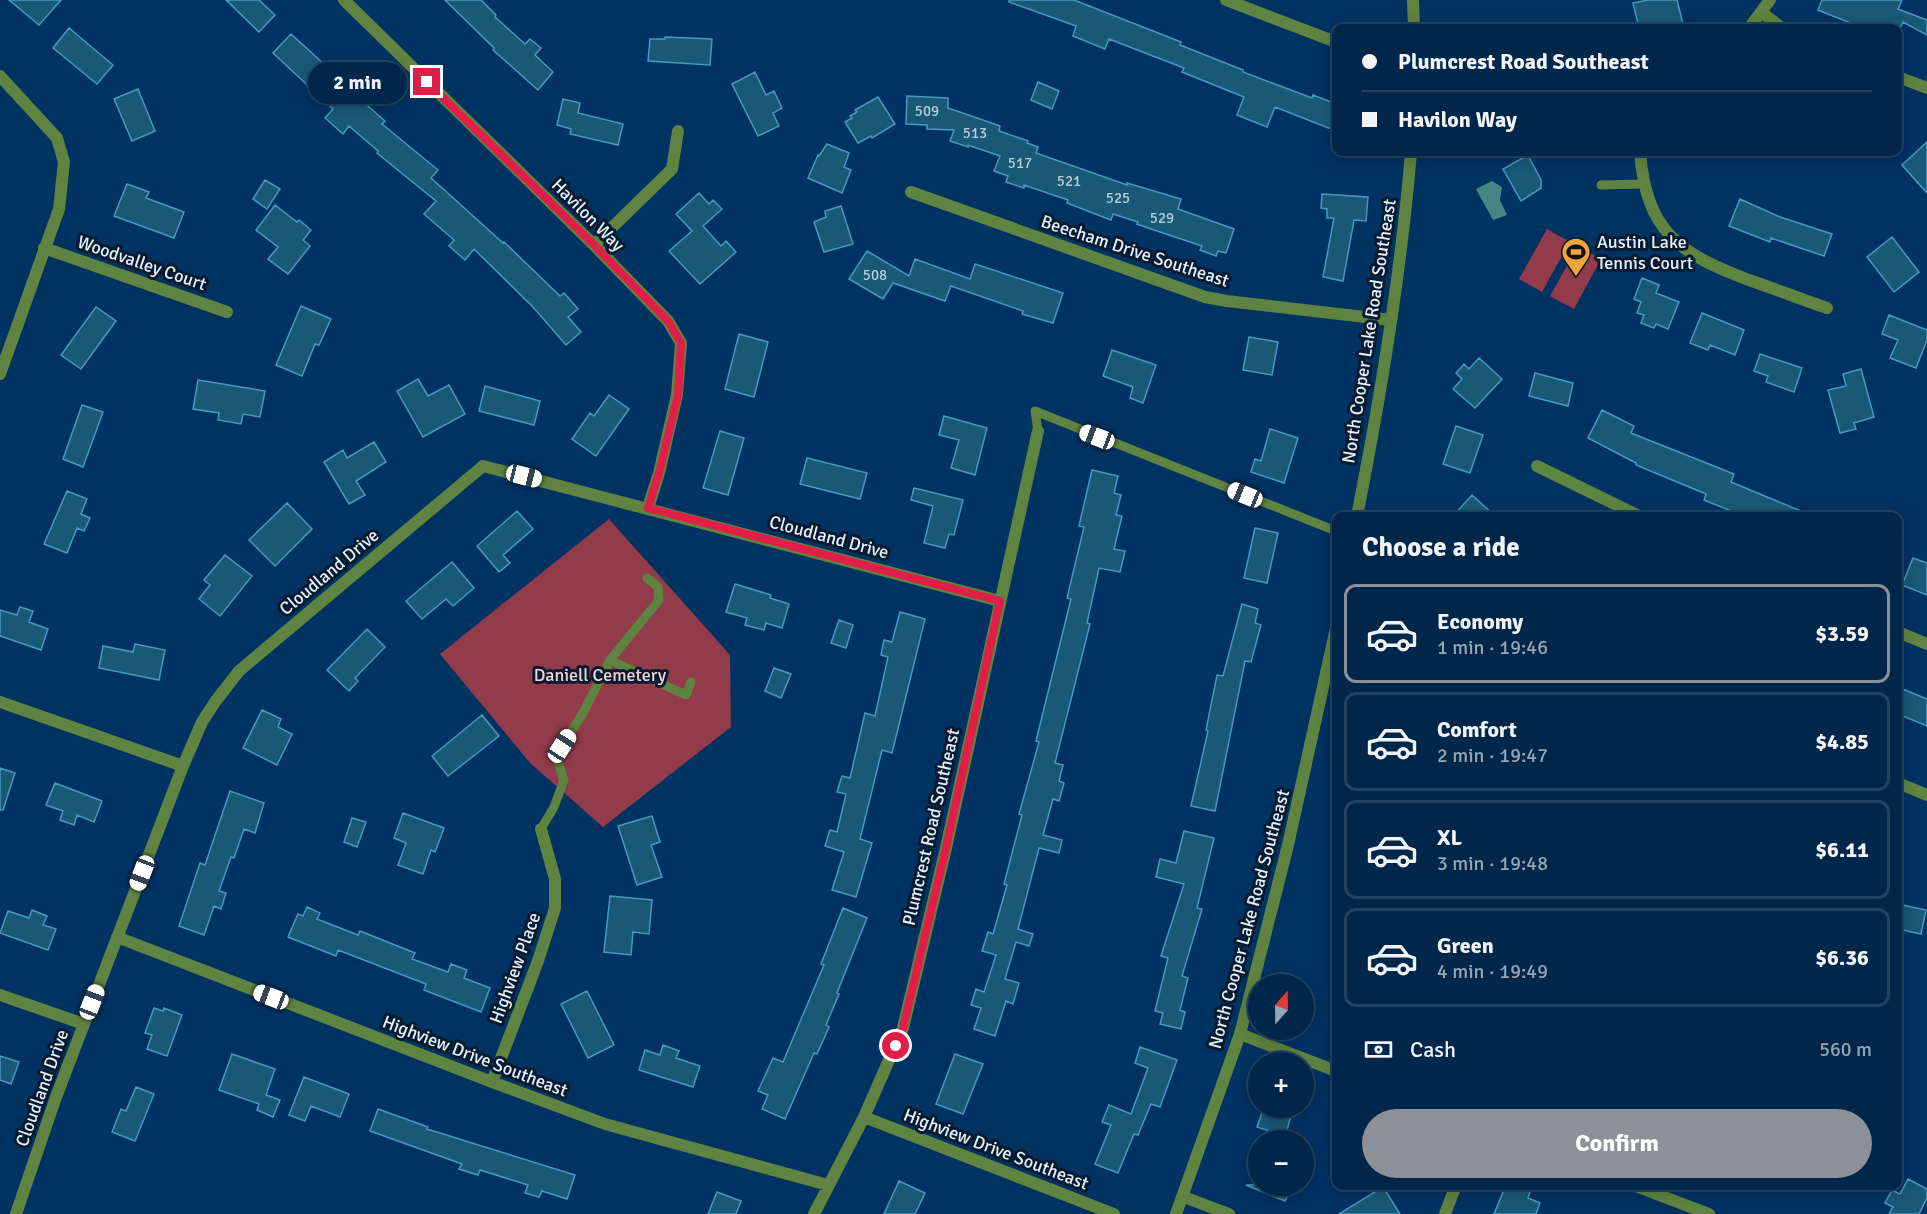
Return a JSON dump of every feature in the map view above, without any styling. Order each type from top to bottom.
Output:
[{"type":"street","name":"Havilon Way","points":[[344,0],[594,245],[668,321],[681,343],[678,395],[648,508]]},
{"type":"street","points":[[1226,0],[1332,40]]},
{"type":"street","points":[[1413,0],[1414,24]]},
{"type":"street","points":[[1752,24],[1770,0]]},
{"type":"street","points":[[1761,12],[1777,24]]},
{"type":"street","points":[[0,76],[57,138],[64,162],[59,209],[0,374]]},
{"type":"street","points":[[1902,79],[1927,88]]},
{"type":"street","points":[[594,245],[672,169],[678,131]]},
{"type":"street","name":"North Cooper Lake Road Southeast","points":[[1358,512],[1391,320],[1411,156]]},
{"type":"street","points":[[1640,156],[1643,184],[1651,207],[1661,225],[1676,243],[1695,257],[1719,268],[1827,308]]},
{"type":"street","name":"Beecham Drive Southeast","points":[[910,192],[1205,297],[1227,302],[1391,320]]},
{"type":"street","name":"Woodvalley Court","points":[[44,248],[228,312]]},
{"type":"street","name":"Plumcrest Road Southeast","points":[[814,1214],[864,1117],[903,1028],[946,848],[1038,431]]},
{"type":"street","name":"Cloudland Drive","points":[[16,1214],[56,1097],[202,722],[239,671],[483,466],[1000,601]]},
{"type":"street","points":[[1537,466],[1615,511]]},
{"type":"street","points":[[1902,634],[1927,644]]},
{"type":"street","name":"North Cooper Lake Road Southeast","points":[[1176,1214],[1184,1197],[1240,1034],[1288,845],[1332,646]]},
{"type":"street","points":[[0,702],[183,766]]},
{"type":"street","points":[[1902,785],[1927,795]]},
{"type":"street","name":"Highview Place","points":[[492,1082],[538,961],[555,908],[555,879],[541,830]]},
{"type":"street","name":"Highview Drive Southeast","points":[[117,937],[604,1124],[828,1185]]},
{"type":"street","points":[[0,995],[84,1024]]},
{"type":"street","points":[[1240,1034],[1332,1069]]},
{"type":"street","name":"Highview Drive Southeast","points":[[864,1117],[1114,1214]]},
{"type":"street","points":[[1445,1214],[1454,1190]]},
{"type":"street","points":[[1646,1190],[1709,1214]]},
{"type":"street","points":[[1184,1197],[1229,1214]]},
{"type":"lane","points":[[1601,185],[1643,184]]},
{"type":"lane","points":[[1038,431],[1035,411],[1332,529]]},
{"type":"lane","points":[[541,830],[554,807],[564,780],[557,759],[562,746],[583,713],[610,660],[659,600],[658,587],[647,578]]},
{"type":"lane","points":[[610,660],[686,695],[691,682]]},
{"type":"green space","name":"Austin Lake Tennis Court","points":[[1547,229],[1570,242],[1542,292],[1519,279]]},
{"type":"green space","name":"Austin Lake Tennis Court","points":[[1578,246],[1601,259],[1574,309],[1550,296]]},
{"type":"green space","name":"Daniell Cemetery","points":[[609,519],[730,655],[731,727],[603,827],[530,763],[440,654]]},
{"type":"shaded area","points":[[1492,181],[1502,187],[1500,200],[1507,215],[1493,220],[1476,189]]},
{"type":"building","points":[[9,0],[61,0],[39,25]]},
{"type":"building","points":[[226,0],[259,0],[275,15],[259,32]]},
{"type":"building","points":[[445,0],[481,0],[496,15],[495,17],[525,44],[530,39],[541,48],[535,55],[553,72],[538,90],[493,50],[494,48]]},
{"type":"building","points":[[1009,0],[1074,0],[1181,42],[1180,45],[1243,70],[1243,72],[1312,98],[1313,95],[1332,102],[1332,129],[1275,107],[1267,127],[1237,115],[1244,97],[1182,72],[1184,68],[1109,39],[1105,49],[1073,36],[1076,26],[1009,2]]},
{"type":"building","points":[[1648,0],[1677,0],[1683,24],[1638,24],[1633,3]]},
{"type":"building","points":[[1822,0],[1902,0],[1898,9],[1927,20],[1927,35],[1903,22],[1902,24],[1853,24],[1818,10]]},
{"type":"building","points":[[69,28],[113,65],[97,84],[53,48]]},
{"type":"building","points":[[291,34],[325,65],[323,67],[385,121],[382,124],[438,170],[431,178],[504,242],[560,296],[564,293],[578,309],[568,317],[581,332],[566,345],[533,307],[474,249],[465,260],[449,246],[454,240],[424,214],[436,201],[377,153],[378,151],[349,126],[343,134],[325,118],[333,109],[273,53]]},
{"type":"building","points":[[665,37],[712,39],[710,65],[648,61],[650,39],[665,39]]},
{"type":"building","points":[[755,72],[766,95],[774,91],[782,108],[773,113],[779,126],[758,136],[732,84]]},
{"type":"building","points":[[1038,82],[1059,91],[1052,109],[1031,100]]},
{"type":"building","points":[[138,89],[155,131],[132,141],[114,99]]},
{"type":"building","points":[[907,96],[948,98],[948,108],[1000,126],[999,131],[1038,147],[1036,153],[1127,185],[1127,183],[1181,199],[1178,209],[1234,229],[1226,253],[1218,251],[1216,256],[1200,250],[1202,246],[1137,224],[1138,222],[1113,214],[1111,220],[1067,203],[1068,200],[1024,185],[1024,188],[1006,182],[1008,176],[994,171],[1000,156],[950,141],[954,130],[927,129],[927,125],[906,124]]},
{"type":"building","points":[[878,97],[895,124],[872,138],[871,136],[858,143],[845,122],[857,112],[855,110]]},
{"type":"building","points":[[563,99],[580,103],[578,113],[623,124],[618,145],[570,134],[571,129],[557,125]]},
{"type":"building","points":[[1927,142],[1927,193],[1902,165]]},
{"type":"building","points":[[827,144],[849,153],[844,167],[851,170],[842,193],[808,178],[818,155]]},
{"type":"building","points":[[1529,156],[1541,180],[1541,188],[1521,201],[1503,169]]},
{"type":"building","points":[[265,180],[280,189],[267,209],[253,199]]},
{"type":"building","points":[[127,184],[149,192],[146,198],[184,212],[174,238],[114,216]]},
{"type":"building","points":[[699,193],[709,204],[713,200],[722,209],[703,226],[721,246],[726,241],[736,252],[700,284],[669,251],[692,231],[676,214]]},
{"type":"building","points":[[1322,194],[1368,197],[1366,221],[1354,220],[1343,281],[1323,277],[1334,218],[1327,218],[1327,209],[1321,208]]},
{"type":"building","points":[[1740,199],[1780,217],[1832,234],[1824,256],[1771,238],[1770,242],[1729,226]]},
{"type":"building","points":[[275,205],[311,230],[303,240],[310,246],[288,274],[268,259],[278,247],[256,230]]},
{"type":"building","points":[[841,206],[853,244],[824,252],[814,222],[826,217],[825,211]]},
{"type":"building","points":[[1892,237],[1919,272],[1894,292],[1867,257]]},
{"type":"building","points":[[867,251],[909,276],[915,259],[970,279],[975,264],[1063,293],[1053,323],[1022,314],[1023,311],[951,286],[945,301],[893,283],[883,299],[849,279]]},
{"type":"building","points":[[1642,278],[1659,285],[1656,293],[1679,302],[1668,329],[1656,324],[1654,328],[1641,323],[1644,315],[1637,313],[1641,302],[1634,299]]},
{"type":"building","points":[[301,306],[331,319],[319,345],[315,344],[302,376],[276,365]]},
{"type":"building","points":[[96,307],[116,321],[81,369],[61,355]]},
{"type":"building","points":[[1702,313],[1744,330],[1735,355],[1710,345],[1708,350],[1690,343]]},
{"type":"building","points":[[1889,315],[1927,330],[1927,340],[1916,368],[1890,358],[1898,340],[1882,334]]},
{"type":"building","points":[[739,334],[768,342],[754,397],[725,389]]},
{"type":"building","points":[[1249,337],[1278,342],[1272,375],[1243,370]]},
{"type":"building","points":[[1112,350],[1156,365],[1143,403],[1130,398],[1133,387],[1103,376]]},
{"type":"building","points":[[1760,354],[1802,368],[1794,392],[1766,382],[1768,376],[1754,371]]},
{"type":"building","points":[[1479,358],[1502,379],[1475,408],[1453,389],[1462,379],[1456,373],[1464,364],[1469,369]]},
{"type":"building","points":[[1861,369],[1874,417],[1854,423],[1856,429],[1840,433],[1828,390],[1846,386],[1843,374]]},
{"type":"building","points":[[1535,373],[1573,383],[1568,406],[1529,396]]},
{"type":"building","points":[[418,379],[428,396],[449,385],[465,414],[423,437],[397,391]]},
{"type":"building","points":[[198,380],[265,391],[260,417],[243,414],[241,424],[218,420],[219,413],[193,409]]},
{"type":"building","points":[[485,386],[540,401],[534,425],[479,411]]},
{"type":"building","points":[[609,395],[629,409],[596,456],[572,439],[590,413],[594,416]]},
{"type":"building","points":[[82,405],[103,412],[83,467],[63,459]]},
{"type":"building","points":[[1602,410],[1634,426],[1631,433],[1734,474],[1731,482],[1803,512],[1734,512],[1704,500],[1706,494],[1636,465],[1588,438]]},
{"type":"building","points":[[944,416],[987,428],[975,475],[951,468],[959,440],[939,435]]},
{"type":"building","points":[[1456,426],[1483,435],[1470,473],[1443,464]]},
{"type":"building","points":[[1270,429],[1298,438],[1284,483],[1251,472],[1255,459],[1261,461]]},
{"type":"building","points":[[720,431],[744,438],[728,495],[703,488]]},
{"type":"building","points":[[374,442],[386,462],[356,481],[365,495],[349,504],[324,462],[343,450],[347,458]]},
{"type":"building","points":[[807,458],[867,473],[860,499],[800,484]]},
{"type":"building","points":[[1092,470],[1118,476],[1114,493],[1121,495],[1116,515],[1122,516],[1114,549],[1125,551],[1120,572],[1099,568],[1087,623],[1090,624],[1055,763],[1063,765],[1059,781],[1064,783],[1059,801],[1053,799],[1043,835],[1062,840],[1059,853],[1039,848],[1018,929],[1033,934],[1029,946],[1016,942],[1005,979],[1019,983],[1013,1004],[1006,1001],[995,1036],[974,1029],[981,1008],[971,1005],[976,989],[984,992],[996,955],[982,951],[988,932],[993,934],[1007,885],[1004,884],[1022,815],[1019,814],[1039,742],[1036,741],[1071,599],[1067,598],[1084,527],[1079,526]]},
{"type":"building","points":[[914,488],[963,500],[954,535],[949,534],[945,548],[924,543],[933,506],[911,500]]},
{"type":"building","points":[[67,491],[87,499],[81,514],[90,518],[84,531],[77,528],[67,553],[44,544]]},
{"type":"building","points":[[1472,495],[1491,512],[1457,512]]},
{"type":"building","points":[[287,503],[312,529],[275,566],[249,540]]},
{"type":"building","points":[[517,511],[533,529],[503,555],[510,563],[499,572],[477,546]]},
{"type":"building","points":[[1255,528],[1278,533],[1267,583],[1244,578]]},
{"type":"building","points":[[225,555],[252,576],[220,616],[199,599],[210,585],[204,580]]},
{"type":"building","points":[[1913,558],[1927,563],[1927,595],[1902,585]]},
{"type":"building","points":[[452,562],[474,588],[453,606],[446,599],[422,619],[406,601]]},
{"type":"building","points":[[735,584],[771,595],[770,598],[789,604],[782,628],[766,623],[764,630],[745,625],[747,618],[726,612]]},
{"type":"building","points":[[1242,604],[1258,609],[1255,623],[1261,625],[1251,662],[1245,661],[1215,811],[1191,806],[1208,731],[1206,730],[1217,675],[1223,676]]},
{"type":"building","points":[[20,607],[33,611],[29,622],[48,629],[41,650],[0,636],[0,610],[17,615]]},
{"type":"building","points":[[900,612],[925,619],[892,753],[882,750],[860,839],[872,843],[856,897],[832,890],[844,852],[825,846],[830,830],[837,832],[846,794],[837,792],[842,776],[850,778],[865,713],[875,716],[888,657],[881,655],[884,640],[892,642]]},
{"type":"building","points":[[839,620],[853,625],[846,648],[831,643]]},
{"type":"building","points":[[367,629],[385,647],[355,678],[358,681],[349,691],[327,670]]},
{"type":"building","points":[[135,644],[165,650],[159,680],[99,668],[103,646],[133,652]]},
{"type":"building","points":[[774,668],[791,674],[781,698],[765,691]]},
{"type":"building","points":[[1902,689],[1927,699],[1927,726],[1902,716]]},
{"type":"building","points":[[262,710],[281,719],[278,727],[292,734],[277,765],[243,748]]},
{"type":"building","points":[[482,715],[499,736],[448,776],[432,756]]},
{"type":"building","points":[[0,768],[15,773],[3,810],[0,810]]},
{"type":"building","points":[[55,783],[102,801],[94,822],[77,815],[74,825],[60,820],[63,811],[46,805]]},
{"type":"building","points":[[230,791],[264,803],[255,833],[244,829],[234,858],[231,857],[219,891],[226,893],[221,909],[214,906],[204,935],[179,926],[200,863],[205,865]]},
{"type":"building","points":[[403,813],[444,828],[435,852],[431,850],[423,874],[398,865],[406,843],[394,838]]},
{"type":"building","points":[[652,816],[660,842],[651,845],[662,877],[637,885],[618,826]]},
{"type":"building","points":[[352,818],[366,822],[357,847],[344,842]]},
{"type":"building","points":[[1184,831],[1214,838],[1197,908],[1202,909],[1182,976],[1188,978],[1180,1010],[1185,1012],[1181,1029],[1160,1024],[1163,1013],[1155,1011],[1168,958],[1161,956],[1184,884],[1156,877],[1160,859],[1176,863]]},
{"type":"building","points":[[610,896],[652,900],[649,934],[633,932],[631,955],[604,952]]},
{"type":"building","points":[[1902,905],[1926,910],[1921,934],[1902,930]]},
{"type":"building","points":[[307,907],[320,913],[317,919],[358,935],[360,931],[415,953],[412,959],[448,972],[451,964],[467,970],[464,978],[490,988],[481,1012],[424,990],[426,984],[338,950],[336,956],[288,937],[298,914],[303,916]]},
{"type":"building","points":[[843,908],[867,918],[837,993],[839,994],[826,1025],[829,1027],[817,1054],[814,1053],[785,1119],[762,1109],[768,1095],[758,1091],[773,1058],[783,1062],[824,965],[821,964]]},
{"type":"building","points":[[32,910],[47,916],[43,925],[56,929],[48,950],[0,933],[8,911],[29,918]]},
{"type":"building","points":[[587,991],[614,1045],[588,1058],[561,1004]]},
{"type":"building","points":[[154,1008],[163,1011],[164,1008],[182,1015],[167,1056],[147,1049],[152,1035],[145,1033]]},
{"type":"building","points":[[663,1045],[679,1051],[676,1058],[700,1066],[693,1087],[639,1070],[645,1050],[660,1055]]},
{"type":"building","points":[[1140,1047],[1177,1060],[1160,1107],[1151,1104],[1138,1135],[1134,1134],[1118,1173],[1095,1164],[1111,1125],[1102,1122],[1109,1105],[1131,1114],[1148,1068],[1135,1063]]},
{"type":"building","points":[[232,1054],[275,1069],[266,1095],[280,1100],[273,1117],[257,1110],[259,1104],[219,1090]]},
{"type":"building","points":[[955,1054],[983,1064],[963,1114],[936,1104]]},
{"type":"building","points":[[0,1056],[19,1062],[11,1084],[0,1080]]},
{"type":"building","points":[[304,1077],[349,1094],[340,1117],[311,1106],[305,1121],[289,1115]]},
{"type":"building","points":[[136,1087],[154,1094],[135,1141],[112,1132],[121,1109],[126,1111]]},
{"type":"building","points":[[378,1109],[428,1127],[427,1129],[575,1175],[567,1199],[542,1191],[539,1197],[525,1193],[528,1185],[480,1170],[478,1175],[459,1169],[462,1164],[370,1131]]},
{"type":"building","points":[[1260,1118],[1291,1118],[1287,1130],[1266,1130],[1257,1127]]},
{"type":"building","points":[[1908,1179],[1927,1189],[1927,1198],[1919,1214],[1889,1214],[1893,1207],[1885,1203],[1892,1190],[1900,1194]]},
{"type":"building","points":[[899,1181],[925,1193],[915,1214],[884,1214]]},
{"type":"building","points":[[1378,1190],[1385,1190],[1400,1214],[1339,1214]]},
{"type":"building","points":[[1504,1190],[1531,1190],[1528,1198],[1540,1203],[1536,1214],[1494,1214]]},
{"type":"building","points":[[717,1192],[741,1201],[736,1214],[708,1214]]},
{"type":"building","points":[[1273,1196],[1287,1196],[1285,1201]]},
{"type":"place","name":"Austin Lake Tennis Court","points":[[1576,278]]},
{"type":"route","points":[[427,82],[594,245],[668,321],[681,343],[678,395],[648,508],[1000,601],[946,848],[903,1028],[896,1046]]}]
